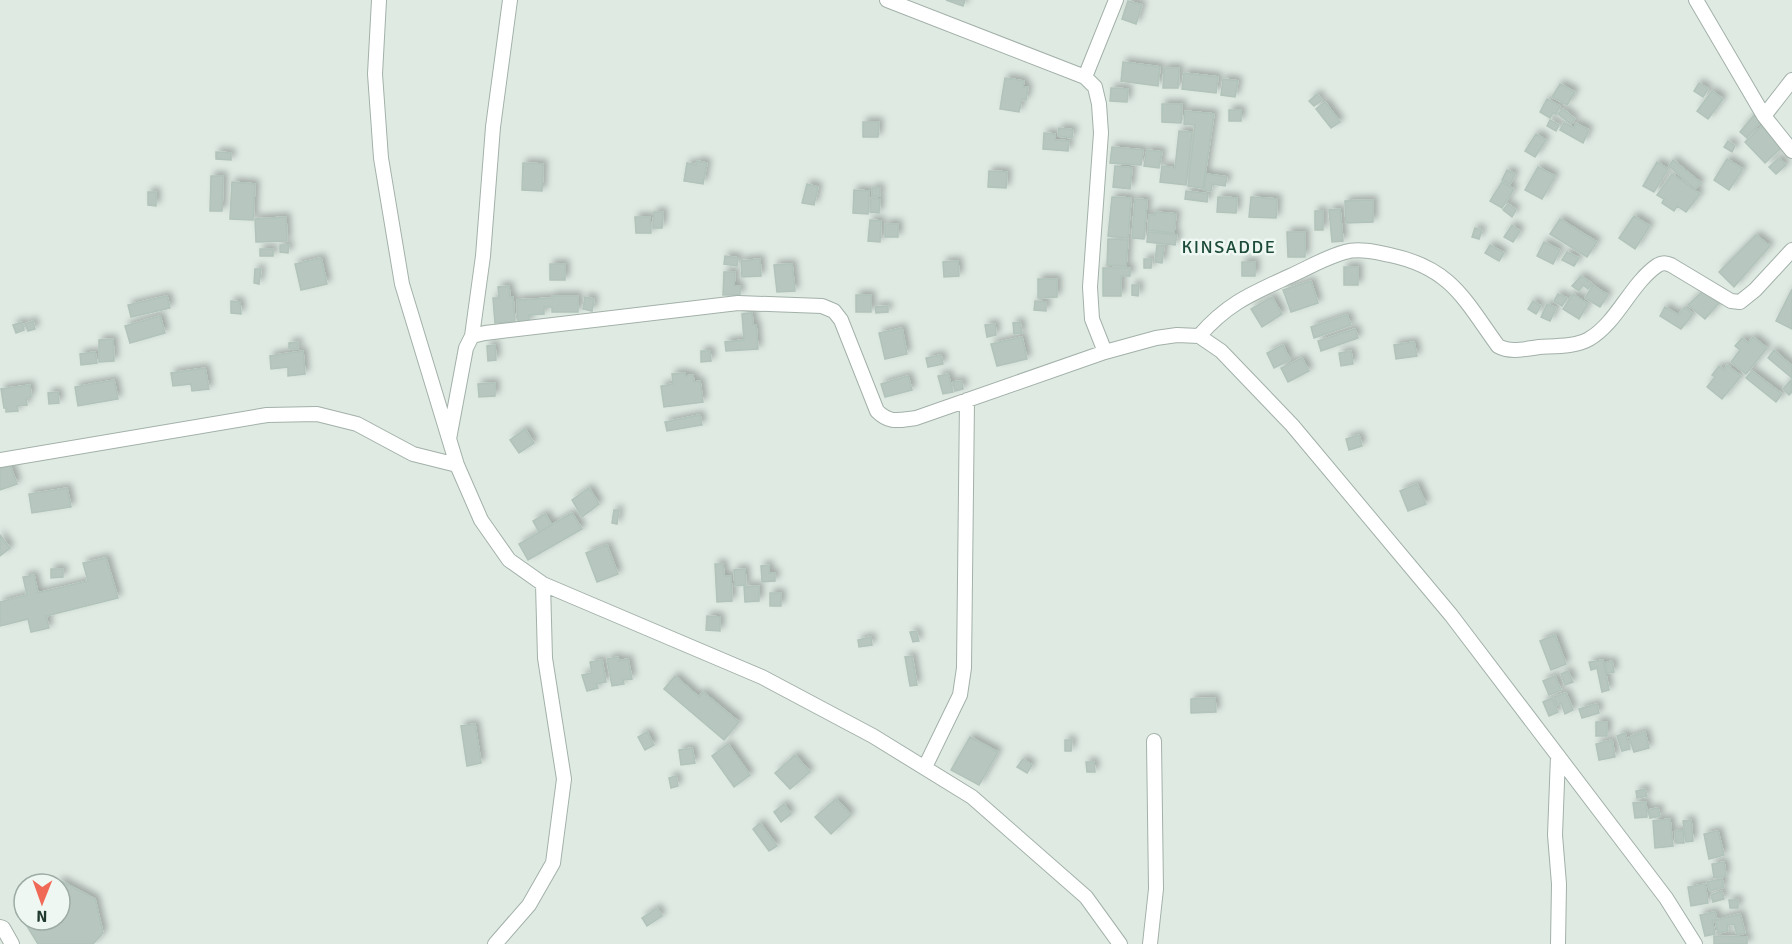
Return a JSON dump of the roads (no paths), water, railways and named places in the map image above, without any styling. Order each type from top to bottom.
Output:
[{"type":"street","points":[[379,0],[375,74],[383,169],[402,284],[457,465],[481,520],[509,560],[543,584],[762,677],[873,736],[972,796],[1086,897],[1120,944]]},
{"type":"street","points":[[449,443],[464,357],[472,336],[483,256],[493,127],[510,0]]},
{"type":"street","points":[[887,0],[1085,76],[1095,87],[1101,133],[1090,287],[1092,320],[1105,352]]},
{"type":"street","points":[[1085,76],[1116,0]]},
{"type":"street","points":[[1696,0],[1764,116],[1792,151]]},
{"type":"street","points":[[1764,116],[1792,80]]},
{"type":"street","points":[[1199,336],[1215,318],[1244,297],[1346,252],[1375,251],[1407,258],[1434,270],[1455,287],[1498,346],[1504,350],[1515,350],[1574,344],[1587,340],[1599,332],[1658,265],[1664,263],[1671,265],[1731,301],[1740,302],[1755,290],[1792,250]]},
{"type":"street","points":[[472,336],[497,331],[738,303],[822,306],[834,311],[841,320],[877,411],[885,419],[898,420],[916,418],[1105,352],[1156,338],[1177,335],[1199,336],[1221,351],[1292,425],[1451,615],[1666,898],[1695,944]]},
{"type":"street","points":[[925,768],[960,695],[964,668],[967,400]]},
{"type":"street","points":[[0,460],[267,415],[317,414],[357,424],[413,454],[457,465]]},
{"type":"street","points":[[495,944],[529,905],[553,864],[564,779],[545,658],[543,584]]},
{"type":"street","points":[[1150,944],[1156,889],[1154,741]]},
{"type":"street","points":[[1558,756],[1554,835],[1559,884],[1558,944]]},
{"type":"street","points":[[0,927],[3,928],[12,944]]},
{"type":"district","name":"KINSADDE","points":[[1229,247]]}]
